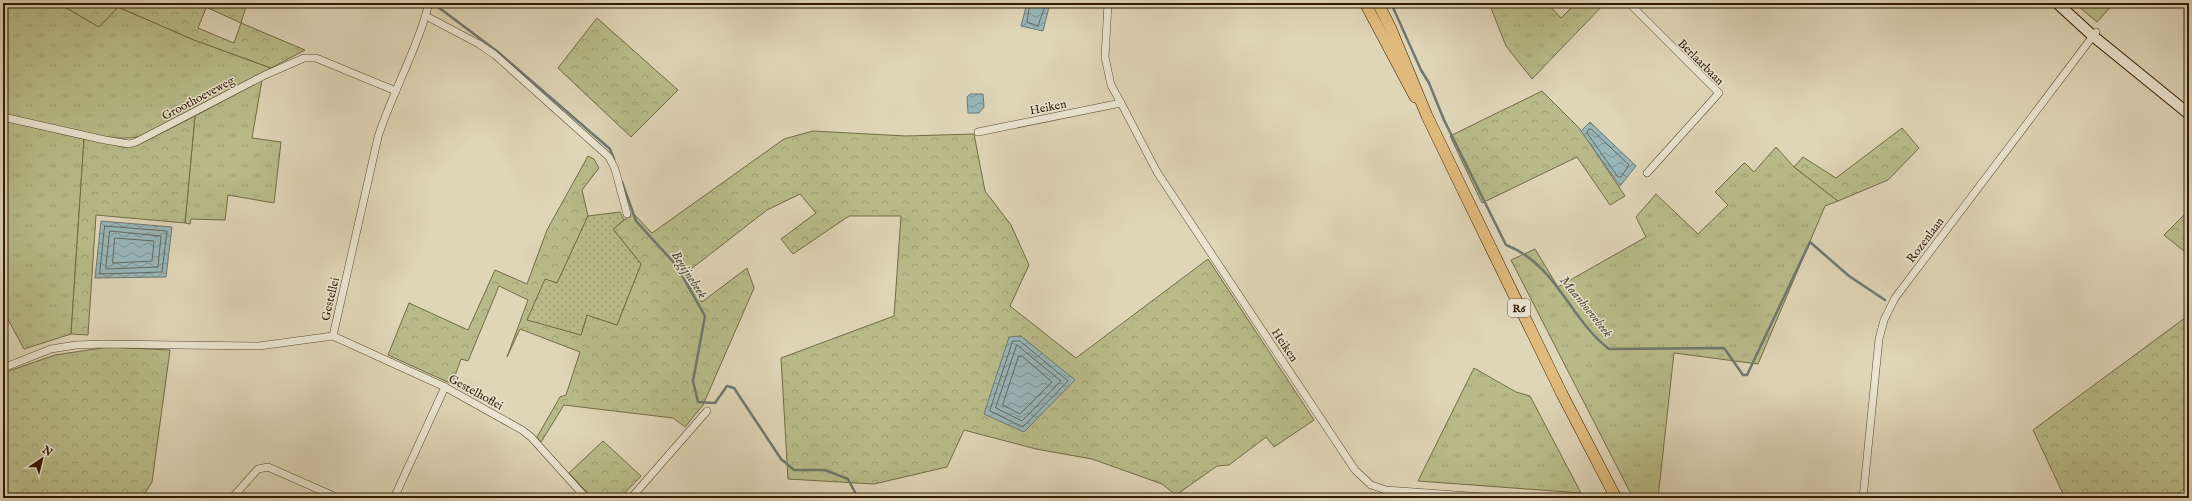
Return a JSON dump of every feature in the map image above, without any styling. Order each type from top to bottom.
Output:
[{"type":"main road","name":"R6","points":[[1364,3],[1405,82],[1427,116]]},
{"type":"main road","name":"R6","points":[[1378,3],[1414,80],[1427,116],[1562,394],[1616,498]]},
{"type":"street","name":"Gestellei","points":[[3,368],[52,349],[76,345],[259,346],[333,336],[378,137],[412,55],[429,3]]},
{"type":"street","name":"Heiken","points":[[1108,3],[1105,57],[1111,85],[1120,103],[1157,172],[1356,470],[1372,485],[1398,495],[1497,498]]},
{"type":"street","name":"Berlaarbaan","points":[[1629,3],[1719,93],[1647,173]]},
{"type":"street","points":[[2058,3],[2072,15],[2081,19],[2094,34],[2111,44],[2124,60],[2189,114]]},
{"type":"street","points":[[426,16],[479,44],[495,55],[609,157],[615,169],[627,214]]},
{"type":"street","name":"Rozenlaan","points":[[1863,498],[1879,338],[1884,320],[1895,298],[2094,34]]},
{"type":"street","name":"Groothoeveweg","points":[[3,117],[129,144],[136,142],[265,75],[308,57],[316,58],[396,91]]},
{"type":"street","name":"Heiken","points":[[978,132],[1120,103]]},
{"type":"street","name":"Gestelhoflei","points":[[333,336],[445,387],[522,430],[586,498]]},
{"type":"street","points":[[394,498],[445,387]]},
{"type":"street","points":[[631,498],[707,411]]},
{"type":"street","points":[[232,498],[258,469],[268,467],[338,498]]},
{"type":"street","points":[[1385,498],[1386,490]]},
{"type":"street","points":[[2178,498],[2189,490]]},
{"type":"green space","points":[[3,3],[58,3],[99,27],[118,7],[194,40],[271,68],[138,137],[124,138],[90,135],[3,115]]},
{"type":"green space","points":[[58,3],[197,3],[206,8],[198,28],[234,43],[241,23],[305,50],[271,68],[194,40],[118,7],[99,27]]},
{"type":"green space","points":[[197,3],[247,3],[241,23]]},
{"type":"green space","points":[[1489,3],[1547,3],[1561,18],[1576,3],[1605,3],[1532,79],[1506,46]]},
{"type":"green space","points":[[2080,3],[2114,3],[2097,22],[2078,6]]},
{"type":"green space","points":[[597,18],[678,90],[631,137],[558,68]]},
{"type":"green space","points":[[262,80],[252,138],[281,142],[274,203],[228,195],[225,220],[191,219],[190,224],[185,223],[195,116]]},
{"type":"green space","points":[[1542,91],[1580,129],[1625,196],[1610,205],[1577,157],[1482,203],[1450,136]]},
{"type":"green space","points":[[195,116],[185,223],[96,215],[88,335],[71,334],[84,139],[124,147],[138,145]]},
{"type":"green space","points":[[3,120],[84,139],[71,334],[24,349],[3,310]]},
{"type":"green space","points":[[1902,128],[1919,148],[1888,180],[1838,201],[1794,167],[1803,157],[1836,178]]},
{"type":"green space","points":[[813,131],[906,136],[974,134],[985,191],[1011,225],[1029,265],[1010,306],[1076,358],[1208,259],[1314,420],[1274,447],[1266,437],[1229,465],[1217,466],[1176,495],[1162,484],[1092,459],[1036,449],[964,430],[947,467],[874,484],[788,479],[781,358],[894,316],[901,216],[849,216],[793,254],[781,239],[816,213],[800,194],[767,210],[682,276],[702,302],[747,268],[754,288],[703,405],[685,427],[673,418],[564,405],[541,442],[537,437],[560,397],[566,395],[580,352],[520,329],[507,357],[528,300],[499,286],[468,361],[461,359],[452,384],[388,355],[409,303],[468,330],[495,270],[527,284],[547,230],[588,156],[594,159],[599,168],[582,190],[588,216],[557,284],[527,319],[581,335],[587,315],[617,325],[641,264],[613,229],[633,213],[652,233],[784,139]]},
{"type":"green space","points":[[1776,147],[1794,167],[1838,201],[1825,206],[1758,364],[1674,353],[1658,498],[1633,498],[1511,260],[1535,249],[1558,287],[1646,237],[1636,217],[1656,194],[1698,234],[1728,205],[1715,192],[1743,164],[1745,163],[1754,172]]},
{"type":"green space","points":[[2189,210],[2189,255],[2164,235]]},
{"type":"green space","points":[[620,212],[624,220],[613,229],[641,264],[617,325],[587,315],[581,335],[527,320],[545,279],[557,283],[588,216]]},
{"type":"green space","points":[[2189,315],[2189,486],[2174,498],[2065,498],[2033,430]]},
{"type":"green space","points":[[109,347],[170,350],[152,482],[142,498],[3,498],[3,373],[55,355]]},
{"type":"green space","points":[[1474,368],[1516,392],[1530,396],[1581,493],[1418,481]]},
{"type":"green space","points":[[603,441],[641,476],[620,498],[592,498],[569,473]]},
{"type":"water","points":[[1027,3],[1050,3],[1043,31],[1021,26]]},
{"type":"water","points":[[970,94],[983,94],[984,107],[979,113],[968,113],[967,97]]},
{"type":"water","points":[[1590,122],[1636,166],[1620,186],[1581,131]]},
{"type":"water","points":[[101,221],[172,227],[166,277],[95,278]]},
{"type":"water","points":[[1021,336],[1075,380],[1024,432],[984,414],[1009,337]]},
{"type":"waterway","name":"Begijnebeek","points":[[439,3],[438,7],[498,52],[610,149],[614,159]]},
{"type":"waterway","name":"Maanhoevebeek","points":[[1391,3],[1421,70],[1429,83],[1444,120],[1506,245],[1523,254],[1538,265],[1550,278],[1583,322],[1609,349],[1724,348],[1743,375],[1747,375],[1810,242],[1849,276],[1885,300]]},
{"type":"waterway","name":"Begijnebeek","points":[[622,182],[636,221],[676,265],[705,316],[693,381],[698,402],[715,403],[727,386],[734,388],[781,459],[794,470],[825,470],[848,479],[858,498]]}]
